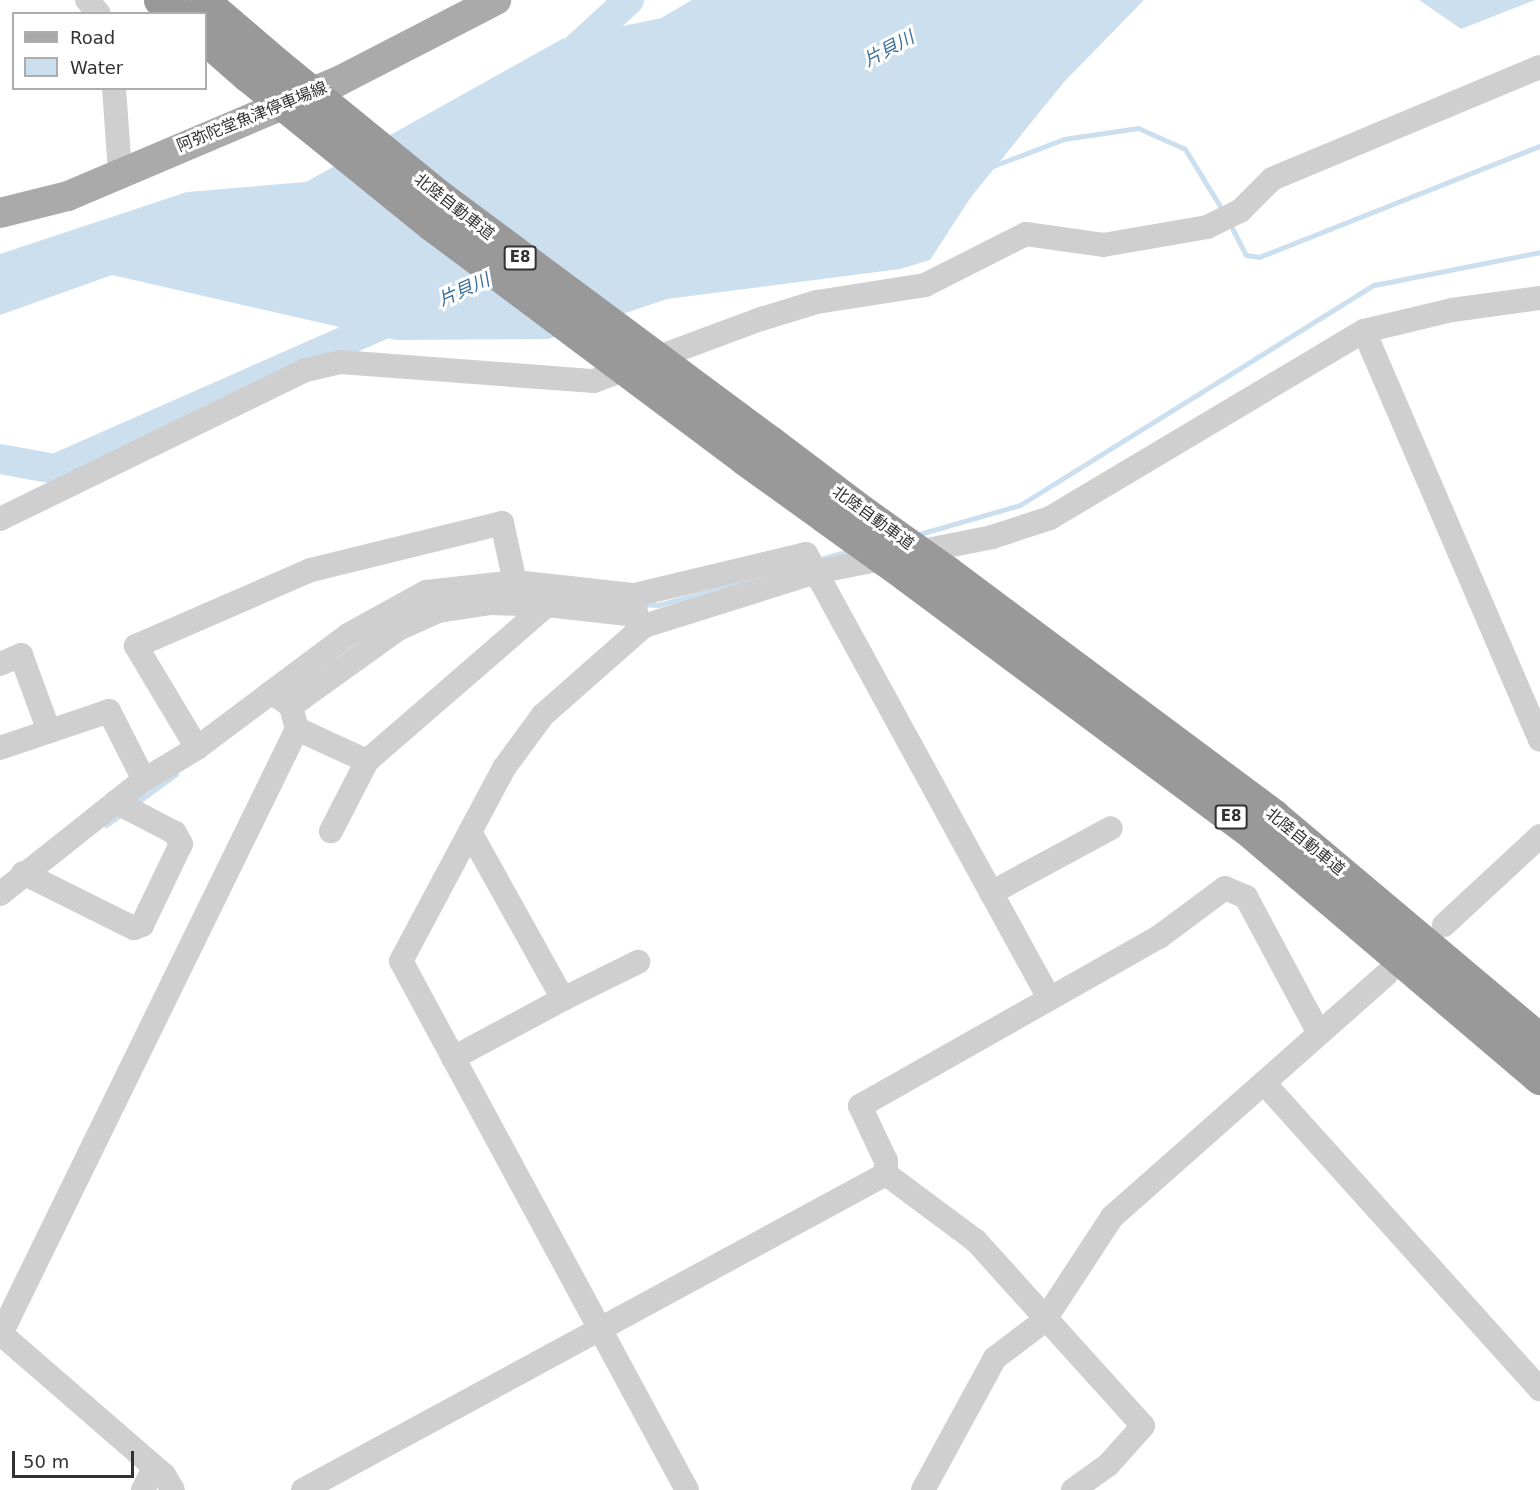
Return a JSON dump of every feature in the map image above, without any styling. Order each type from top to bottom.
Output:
[{"type":"highway","points":[[160,0],[174,12]]},
{"type":"highway","name":"北陸自動車道","points":[[202,0],[278,65],[758,451],[824,516],[1253,834],[1540,1078]]},
{"type":"highway","name":"北陸自動車道","points":[[207,40],[448,238],[758,451],[864,513],[947,572],[1274,816],[1540,1040]]},
{"type":"main road","name":"阿弥陀堂魚津停車場線","points":[[0,213],[68,196],[339,81],[496,0]]},
{"type":"street","points":[[87,0],[97,12]]},
{"type":"street","points":[[0,519],[317,367],[340,362],[594,381],[772,315],[925,285],[1026,234],[1103,245],[1207,227],[1240,211],[1272,179],[1540,67]]},
{"type":"street","points":[[114,90],[120,172]]},
{"type":"street","points":[[173,1490],[153,1468],[1,1335],[294,718],[398,628],[438,611],[491,603],[638,612],[816,572],[992,537],[1050,518],[1364,332],[1452,310],[1540,297]]},
{"type":"street","points":[[1364,332],[1540,740]]},
{"type":"street","points":[[196,748],[136,646],[311,570],[502,523],[515,582]]},
{"type":"street","points":[[687,1490],[401,961],[504,768],[543,715],[638,612],[806,554],[1049,998]]},
{"type":"street","points":[[0,894],[23,873],[144,780],[196,748],[389,608],[436,590],[515,582],[638,612]]},
{"type":"street","points":[[331,831],[367,761],[547,605]]},
{"type":"street","points":[[0,664],[21,655],[49,731]]},
{"type":"street","points":[[271,692],[294,718],[367,761]]},
{"type":"street","points":[[0,748],[109,711],[144,780]]},
{"type":"street","points":[[23,873],[134,928],[142,925],[181,844],[175,833],[116,802]]},
{"type":"street","points":[[991,892],[1111,828]]},
{"type":"street","points":[[470,832],[562,999]]},
{"type":"street","points":[[1444,925],[1540,836]]},
{"type":"street","points":[[886,1174],[886,1161],[860,1106],[1159,937],[1225,888],[1246,897],[1319,1033]]},
{"type":"street","points":[[453,1058],[562,999],[638,962]]},
{"type":"street","points":[[922,1490],[995,1358],[1044,1321],[1112,1216],[1265,1084],[1386,975]]},
{"type":"street","points":[[1265,1084],[1540,1389]]},
{"type":"street","points":[[886,1174],[976,1241],[1044,1321],[1143,1426],[1108,1465],[1073,1490]]},
{"type":"street","points":[[303,1490],[886,1174]]},
{"type":"street","points":[[143,1490],[153,1468]]},
{"type":"water","points":[[692,0],[1144,0],[1064,82],[971,197],[930,260],[900,269],[667,299],[548,339],[396,340],[112,275],[0,315],[0,254],[187,192],[306,182],[562,39],[661,18]]},
{"type":"water","points":[[1419,0],[1535,0],[1461,29]]},
{"type":"waterway","name":"片貝川","points":[[565,59],[629,0]]},
{"type":"waterway","points":[[993,166],[1064,139],[1138,128],[1185,149],[1223,211]]},
{"type":"waterway","points":[[1229,222],[1246,255],[1259,257],[1540,146]]},
{"type":"waterway","points":[[916,535],[1020,505],[1374,285],[1540,252]]},
{"type":"waterway","name":"片貝川","points":[[0,459],[55,469],[400,317]]},
{"type":"waterway","points":[[817,560],[852,550]]},
{"type":"waterway","points":[[641,604],[658,605],[754,579]]},
{"type":"waterway","points":[[135,804],[176,774]]},
{"type":"waterway","points":[[106,825],[123,813]]}]
